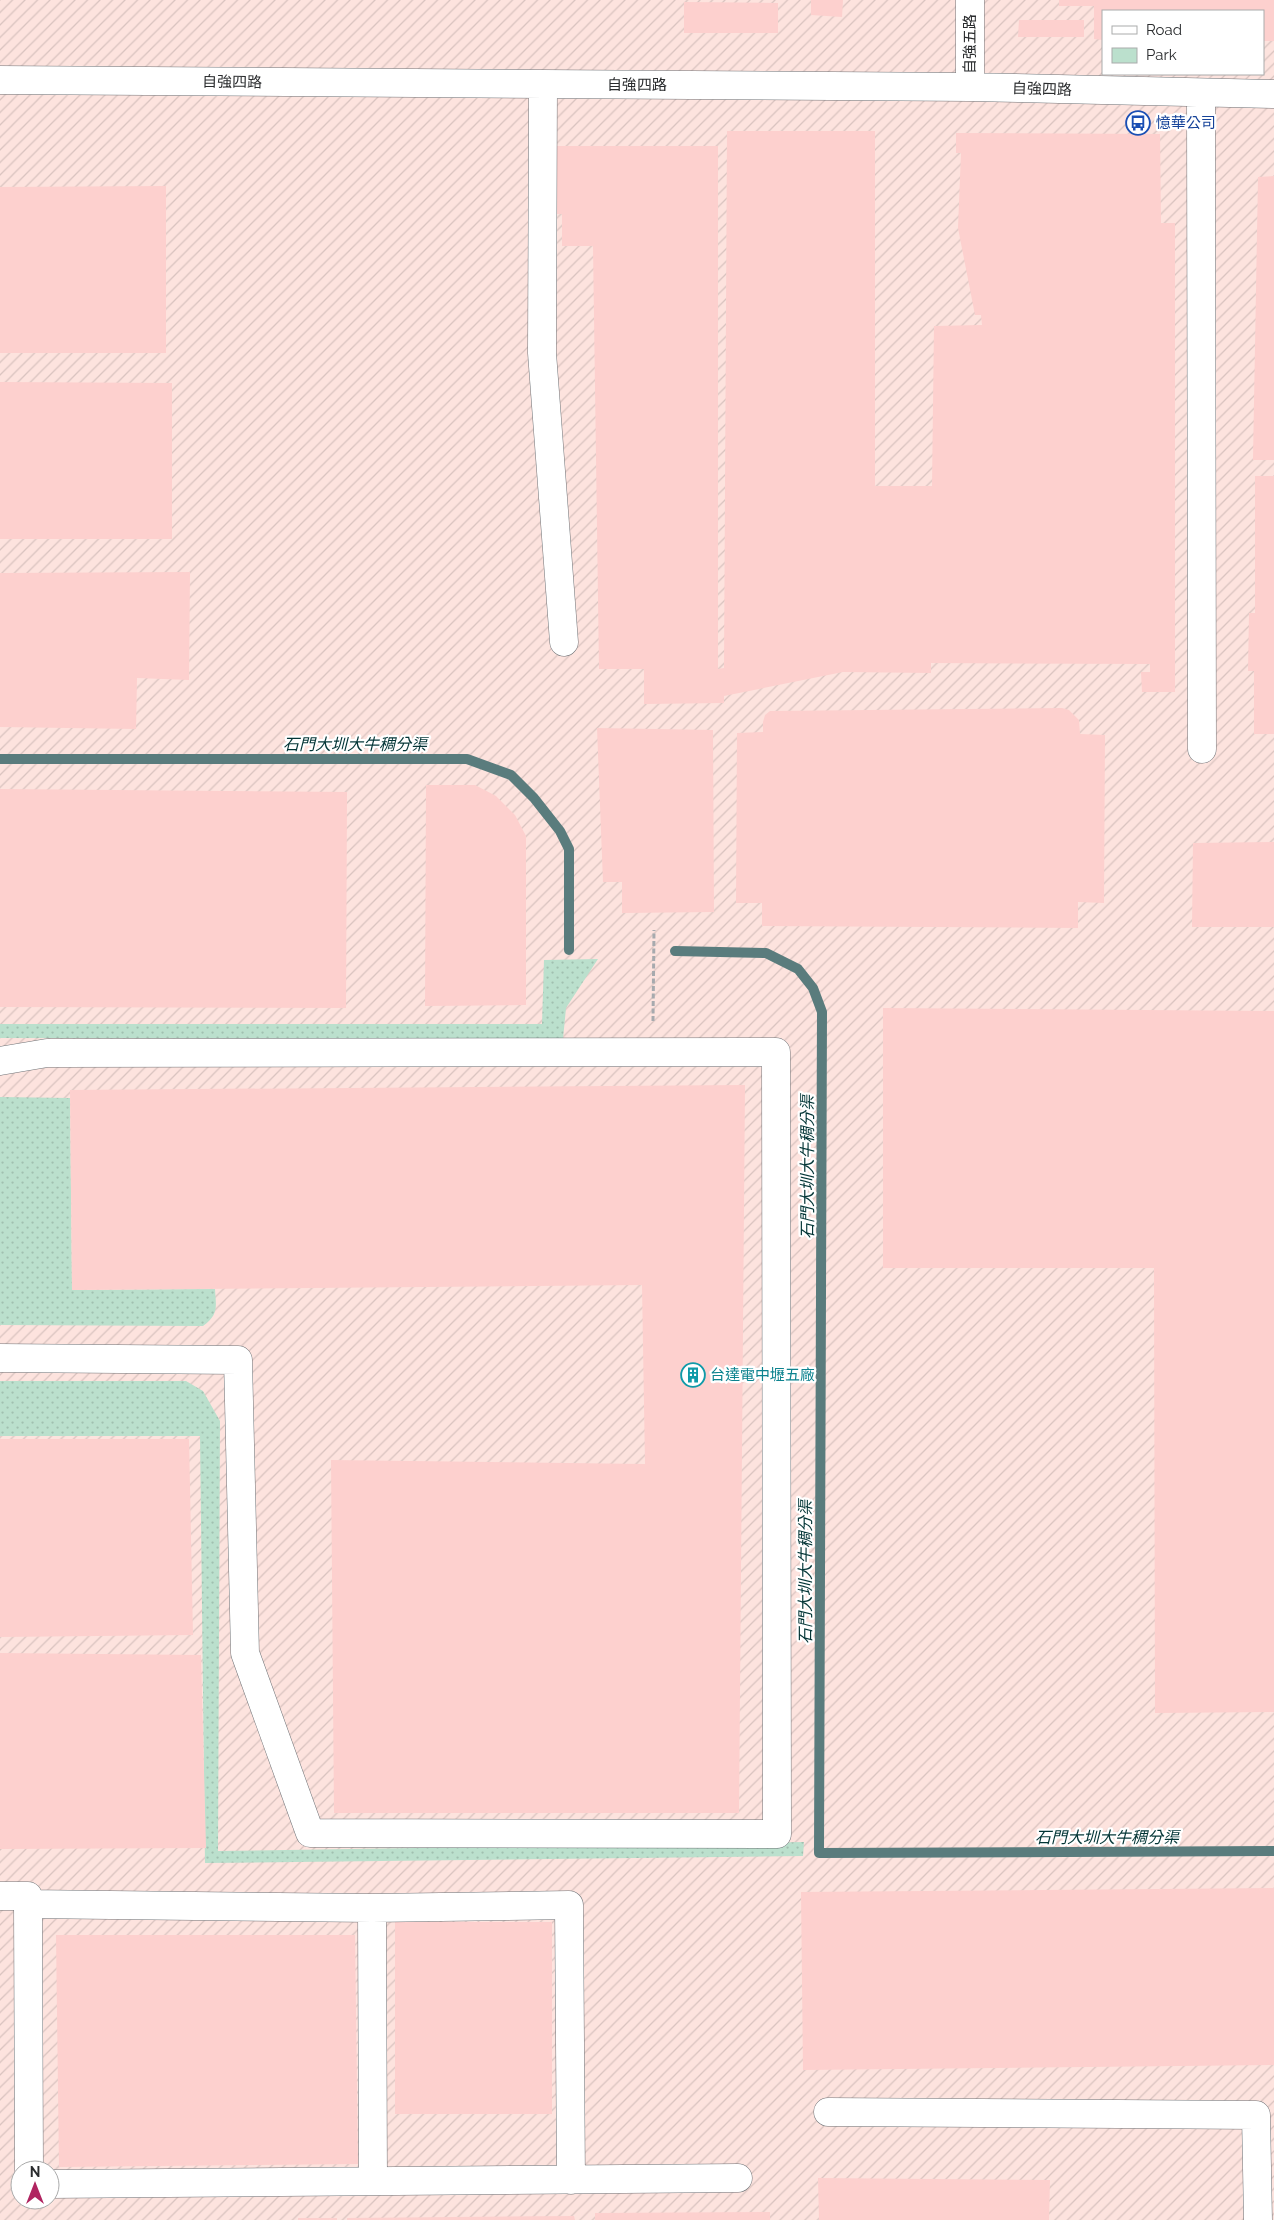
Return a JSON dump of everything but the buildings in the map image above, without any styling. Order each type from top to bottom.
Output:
[{"type":"street","name":"自強五路","points":[[970,0],[970,88]]},
{"type":"street","name":"自強四路","points":[[0,80],[970,88],[1274,94]]},
{"type":"street","points":[[543,85],[542,353],[564,642]]},
{"type":"street","points":[[1201,94],[1202,749]]},
{"type":"street","points":[[0,1061],[47,1053],[776,1052],[778,1834],[310,1833],[245,1653],[238,1360],[0,1358]]},
{"type":"street","points":[[0,1896],[28,1896],[30,2160]]},
{"type":"street","points":[[28,1904],[372,1908],[569,1905],[571,2180]]},
{"type":"street","points":[[372,1908],[374,2181]]},
{"type":"street","points":[[828,2112],[1256,2115],[1258,2220]]},
{"type":"street","points":[[60,2184],[738,2178]]},
{"type":"path","points":[[652,1052],[654,930]]},
{"type":"shaded area","points":[[0,0],[1274,0],[1274,2220],[0,2220]]},
{"type":"green space","points":[[598,959],[566,1008],[563,1039],[0,1038],[0,1024],[542,1024],[544,960]]},
{"type":"green space","points":[[0,1097],[70,1098],[72,1290],[215,1289],[215,1310],[208,1322],[203,1326],[0,1325]]},
{"type":"green space","points":[[0,1381],[186,1381],[203,1391],[220,1421],[218,1851],[804,1842],[803,1856],[205,1863],[200,1436],[0,1436]]},
{"type":"waterway","name":"石門大圳大牛稠分渠","points":[[0,759],[467,759],[511,775],[534,798],[560,831],[569,849],[569,950]]},
{"type":"waterway","name":"石門大圳大牛稠分渠","points":[[675,951],[766,953],[798,969],[813,988],[822,1012],[819,1853],[1274,1851]]},
{"type":"place","name":"憶華公司","points":[[1138,123]]},
{"type":"place","name":"台達電中壢五廠","points":[[693,1375]]}]
